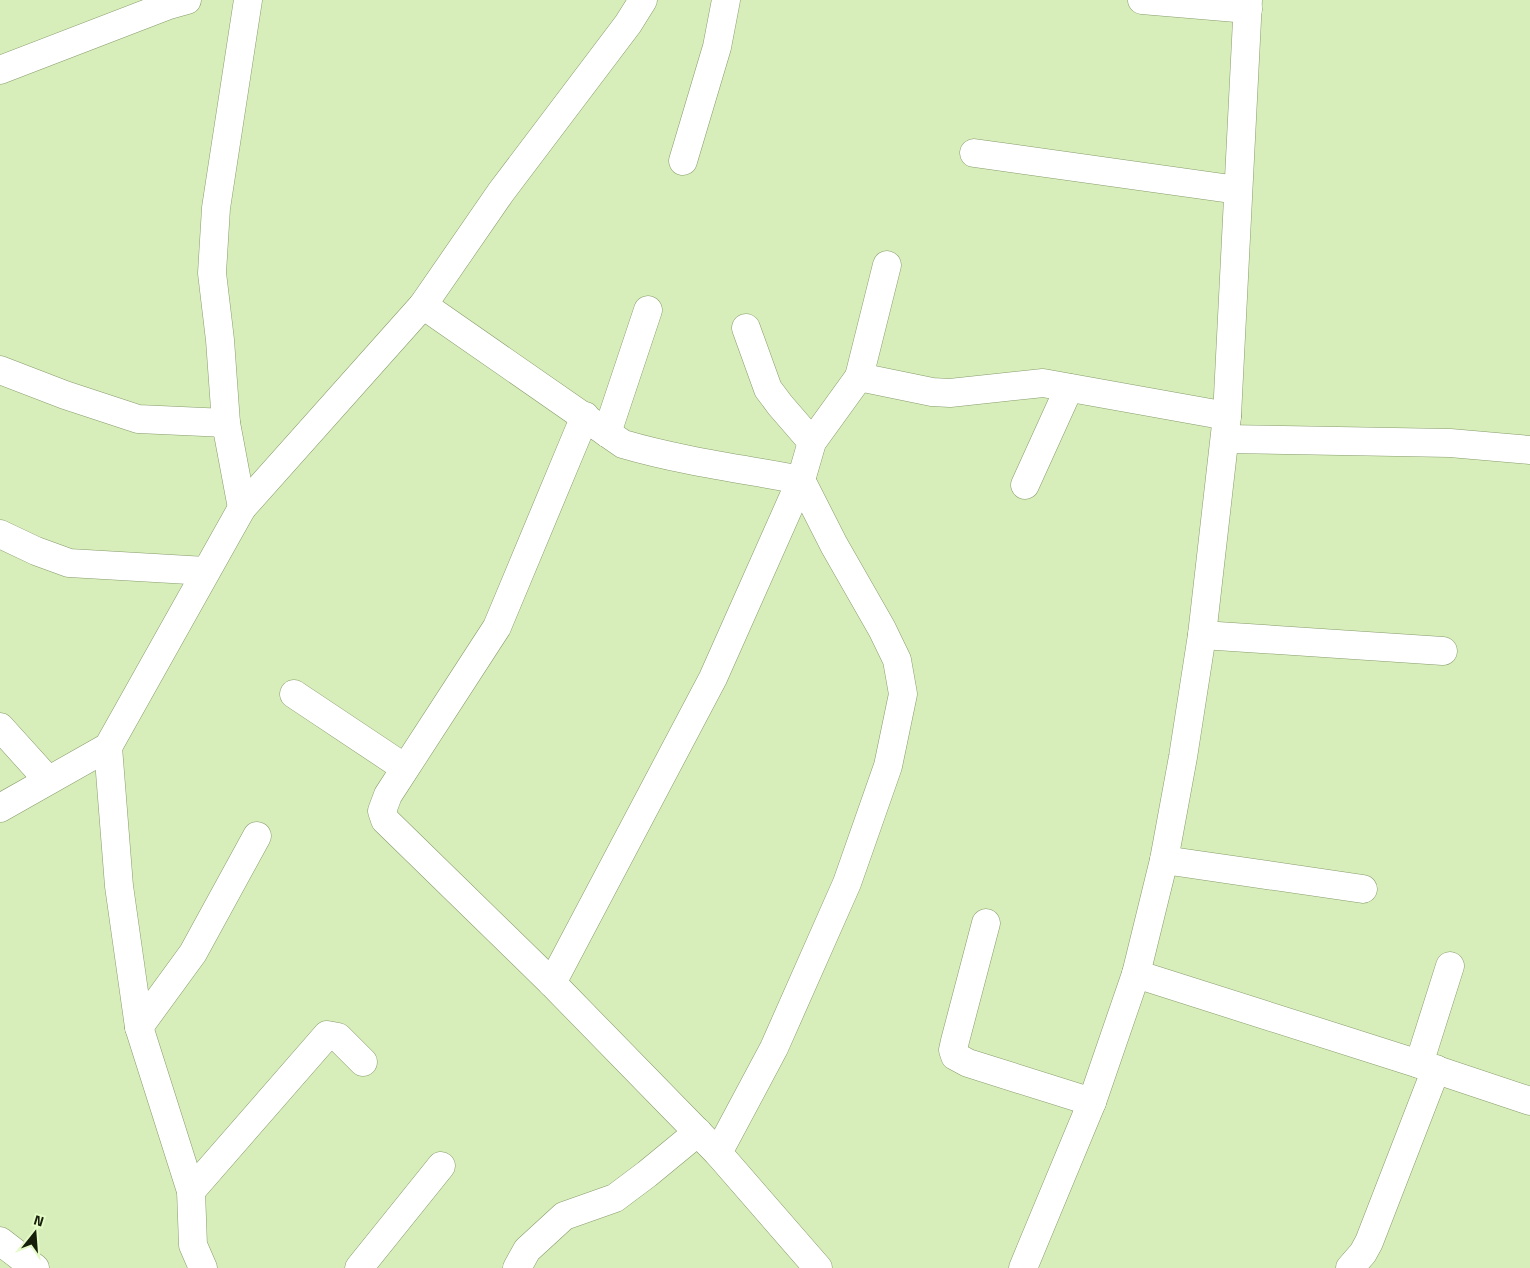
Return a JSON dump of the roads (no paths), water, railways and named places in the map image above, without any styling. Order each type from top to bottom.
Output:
[{"type":"street","points":[[0,70],[168,5],[187,0]]},
{"type":"street","points":[[242,508],[226,422],[220,340],[212,273],[216,208],[248,0]]},
{"type":"street","points":[[0,808],[108,747],[242,508],[423,305],[501,192],[628,24],[643,0]]},
{"type":"street","points":[[683,162],[717,47],[726,0]]},
{"type":"street","points":[[1023,1268],[1092,1102],[1136,974],[1164,860],[1202,635],[1226,427],[1248,4],[1142,0]]},
{"type":"street","points":[[974,153],[1238,190]]},
{"type":"street","points":[[552,983],[712,678],[801,480],[812,442],[859,378],[887,266]]},
{"type":"street","points":[[423,305],[623,444],[801,480]]},
{"type":"street","points":[[607,433],[648,310]]},
{"type":"street","points":[[746,328],[768,389],[812,442]]},
{"type":"street","points":[[0,370],[65,395],[138,419],[226,422]]},
{"type":"street","points":[[859,378],[932,392],[967,392],[1043,384],[1069,388],[1226,427],[1530,450]]},
{"type":"street","points":[[1025,485],[1069,388]]},
{"type":"street","points":[[585,416],[497,627],[405,768],[384,804],[382,811],[385,820],[552,983],[698,1132],[818,1268]]},
{"type":"street","points":[[718,1153],[774,1048],[847,883],[888,766],[903,694],[897,660],[801,480]]},
{"type":"street","points":[[0,534],[36,551],[68,562],[206,571]]},
{"type":"street","points":[[1202,635],[1443,651]]},
{"type":"street","points":[[294,694],[405,768]]},
{"type":"street","points":[[0,727],[48,780]]},
{"type":"street","points":[[108,747],[119,886],[139,1027],[191,1191],[193,1245],[203,1268]]},
{"type":"street","points":[[139,1027],[193,954],[257,836]]},
{"type":"street","points":[[1164,860],[1363,889]]},
{"type":"street","points":[[986,923],[954,1041],[953,1050],[955,1056],[968,1063],[1092,1102]]},
{"type":"street","points":[[1353,1267],[1369,1242],[1428,1066],[1450,966]]},
{"type":"street","points":[[1136,974],[1428,1066],[1530,1102]]},
{"type":"street","points":[[191,1191],[327,1035],[338,1037],[364,1062]]},
{"type":"street","points":[[517,1268],[527,1250],[564,1216],[615,1198],[698,1132]]},
{"type":"street","points":[[359,1268],[441,1166]]},
{"type":"street","points":[[0,1241],[34,1268]]}]
